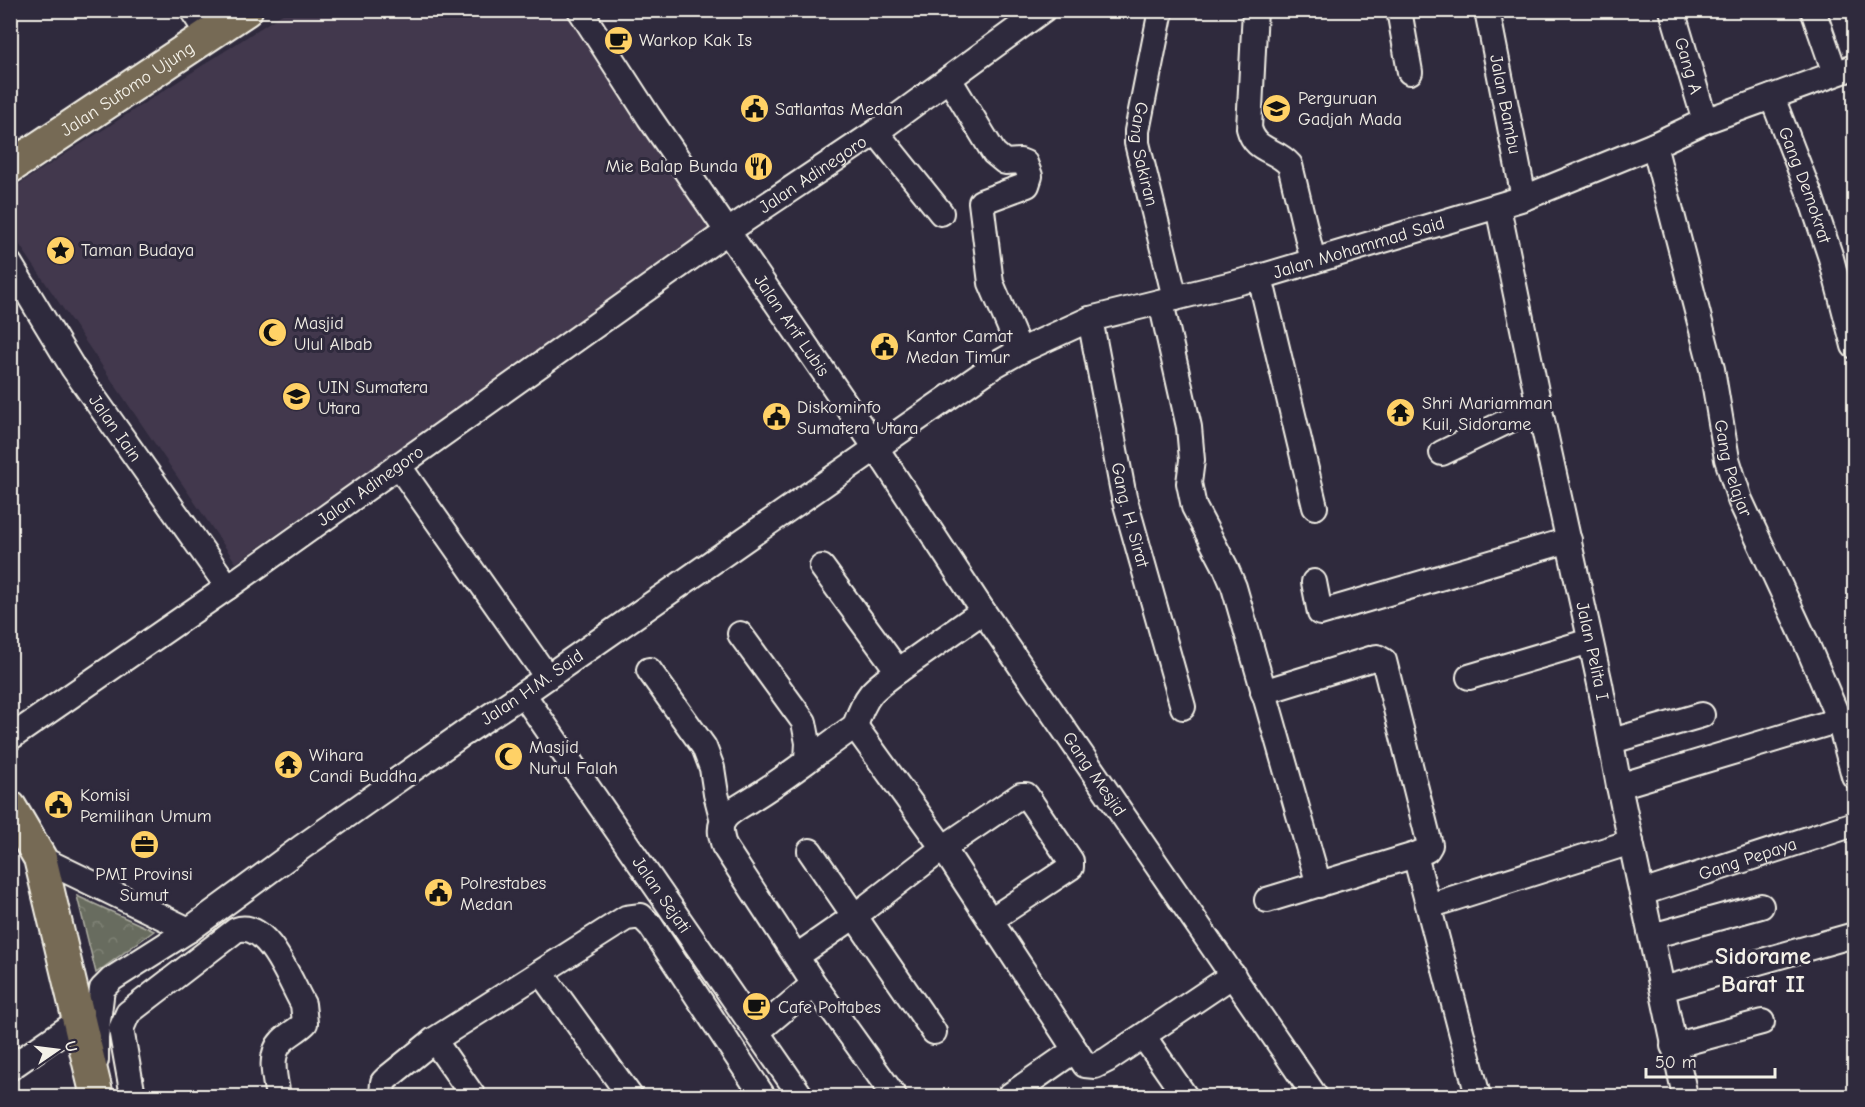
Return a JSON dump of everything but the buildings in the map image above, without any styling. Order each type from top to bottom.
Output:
[{"type":"main road","name":"Jalan Sutomo Ujung","points":[[10,166],[200,22],[246,10]]},
{"type":"main road","points":[[10,807],[40,858],[96,1093]]},
{"type":"street","points":[[580,10],[648,117],[728,231]]},
{"type":"street","name":"Jalan Adinegoro","points":[[10,738],[228,587],[728,231],[876,132],[1043,10]]},
{"type":"street","name":"Gang Sakiran","points":[[1161,10],[1137,131],[1137,143],[1168,300],[1189,427],[1192,460],[1189,483],[1194,507],[1234,588],[1319,885]]},
{"type":"street","points":[[1255,10],[1249,128],[1255,143],[1285,159],[1290,165],[1314,261]]},
{"type":"street","points":[[1399,10],[1410,72]]},
{"type":"street","name":"Jalan Bambu","points":[[1487,10],[1524,198]]},
{"type":"street","name":"Gang A","points":[[1672,10],[1705,121]]},
{"type":"street","points":[[1813,10],[1845,70]]},
{"type":"street","name":"Jalan Mohammad Said","points":[[876,448],[995,365],[1090,319],[1260,277],[1498,207],[1654,145],[1705,121],[1845,70]]},
{"type":"street","points":[[949,79],[994,153],[1005,162],[1025,163],[1030,176],[1027,184],[981,202],[991,283],[1020,351]]},
{"type":"street","name":"Gang Demokrat","points":[[1772,97],[1810,195],[1854,346]]},
{"type":"street","points":[[876,132],[941,213]]},
{"type":"street","name":"Gang Pelajar","points":[[1654,145],[1712,369],[1727,459],[1740,500],[1805,640],[1839,720],[1854,776]]},
{"type":"street","name":"Jalan Pelita I","points":[[1498,207],[1612,741],[1619,786],[1684,1096]]},
{"type":"street","name":"Jalan Arif Lubis","points":[[728,231],[876,448]]},
{"type":"street","name":"Jalan Iain","points":[[10,264],[73,368],[228,587]]},
{"type":"street","points":[[1260,277],[1315,507]]},
{"type":"street","name":"Gang. H. Sirat","points":[[1090,319],[1124,497],[1183,707]]},
{"type":"street","points":[[1442,453],[1539,406]]},
{"type":"street","name":"Gang Mesjid","points":[[876,448],[983,610],[1315,1096]]},
{"type":"street","name":"Jalan H.M. Said","points":[[96,1093],[96,1037],[102,989],[112,979],[189,930],[463,734],[876,448]]},
{"type":"street","points":[[398,465],[547,677]]},
{"type":"street","points":[[1314,582],[1320,613],[1569,540]]},
{"type":"street","points":[[822,567],[898,671]]},
{"type":"street","points":[[723,821],[733,811],[776,785],[807,759],[855,726],[862,706],[872,690],[983,610]]},
{"type":"street","points":[[740,634],[804,722],[808,743],[807,759]]},
{"type":"street","points":[[1469,677],[1590,641]]},
{"type":"street","points":[[1263,692],[1381,657],[1384,661],[1431,845],[1427,850],[1415,855],[1267,900]]},
{"type":"street","points":[[649,670],[704,747],[712,768],[723,821],[721,833],[724,846],[814,984],[894,1096]]},
{"type":"street","name":"Jalan Sejati","points":[[523,694],[801,1096]]},
{"type":"street","points":[[1612,741],[1702,715]]},
{"type":"street","points":[[1619,786],[1839,720]]},
{"type":"street","points":[[855,726],[943,848],[1085,1065],[1095,1066],[1144,1037],[1233,975]]},
{"type":"street","points":[[797,956],[856,915],[943,848],[1023,794],[1026,795],[1071,861],[1071,867],[991,920]]},
{"type":"street","name":"Gang Pepaya","points":[[1641,893],[1854,824]]},
{"type":"street","points":[[1429,906],[1631,842]]},
{"type":"street","points":[[810,851],[934,1032]]},
{"type":"street","points":[[1415,855],[1478,1096]]},
{"type":"street","points":[[40,858],[189,930]]},
{"type":"street","points":[[1652,936],[1761,906]]},
{"type":"street","points":[[382,1096],[383,1083],[387,1078],[434,1040],[626,918],[641,916],[651,926],[753,1093]]},
{"type":"street","points":[[133,1096],[121,1029],[128,1013],[236,930],[243,928],[259,933],[272,947],[303,1004],[305,1013],[305,1023],[276,1049],[274,1066],[278,1096]]},
{"type":"street","points":[[1663,989],[1854,935]]},
{"type":"street","points":[[541,974],[630,1096]]},
{"type":"street","points":[[757,1032],[814,984]]},
{"type":"street","points":[[10,1068],[78,1021]]},
{"type":"street","points":[[1673,1046],[1762,1022]]},
{"type":"street","points":[[1144,1037],[1185,1096]]},
{"type":"street","points":[[434,1040],[473,1096]]},
{"type":"street","points":[[1009,1096],[1075,1050]]},
{"type":"shaded area","name":"UIN Sumatera Utara","points":[[287,11],[568,11],[714,228],[236,563],[11,232],[10,190]]},
{"type":"green space","points":[[77,896],[154,931],[96,973]]},
{"type":"place","name":"Warkop Kak Is","points":[[618,40]]},
{"type":"place","name":"Perguruan Gadjah Mada","points":[[1277,108]]},
{"type":"place","name":"Satlantas Medan","points":[[754,109]]},
{"type":"place","name":"Mie Balap Bunda","points":[[759,166]]},
{"type":"place","name":"Taman Budaya","points":[[60,250]]},
{"type":"place","name":"Masjid Ulul Albab","points":[[273,333]]},
{"type":"place","name":"Kantor Camat Medan Timur","points":[[885,346]]},
{"type":"place","name":"UIN Sumatera Utara","points":[[297,397]]},
{"type":"place","name":"Shri Mariamman Kuil, Sidorame","points":[[1401,413]]},
{"type":"place","name":"Diskominfo Sumatera Utara","points":[[776,417]]},
{"type":"place","name":"Masjid Nurul Falah","points":[[508,757]]},
{"type":"place","name":"Wihara Candi Buddha","points":[[288,765]]},
{"type":"place","name":"Komisi Pemilihan Umum","points":[[59,805]]},
{"type":"place","name":"PMI Provinsi Sumut","points":[[144,845]]},
{"type":"place","name":"Polrestabes Medan","points":[[439,893]]},
{"type":"place","name":"Cafe Poltabes","points":[[757,1007]]},
{"type":"district","name":"Sidorame Barat II","points":[[1763,970]]}]
